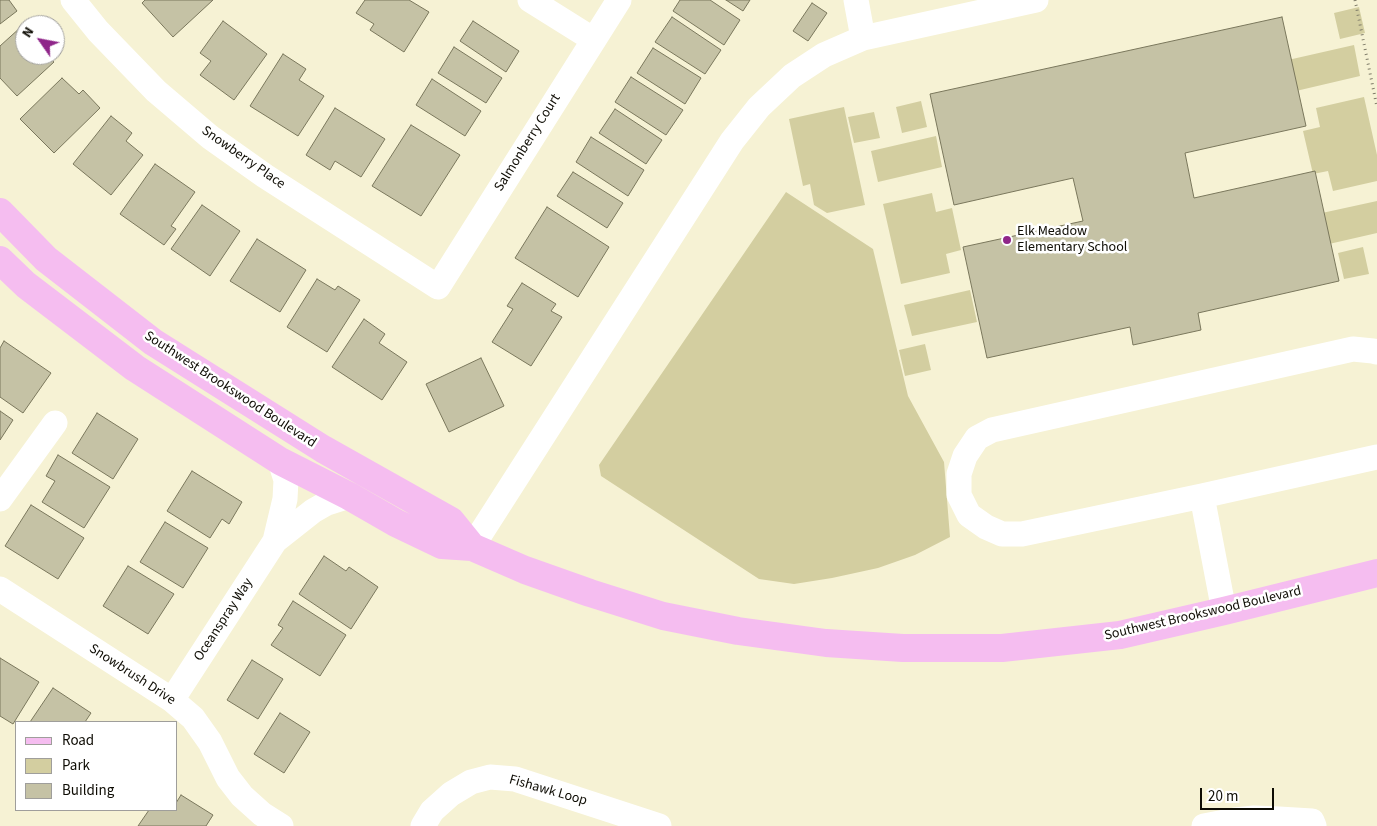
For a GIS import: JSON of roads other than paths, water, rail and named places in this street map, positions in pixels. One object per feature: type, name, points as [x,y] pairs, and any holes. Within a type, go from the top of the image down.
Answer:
[{"type":"main road","name":"Southwest Brookswood Boulevard","points":[[0,212],[46,259],[152,342],[323,449],[451,520],[472,547]]},
{"type":"main road","name":"Southwest Brookswood Boulevard","points":[[0,260],[26,284],[135,368],[280,461],[349,496],[396,524],[442,545],[472,547],[526,570],[663,616],[738,631],[826,643],[903,648],[1002,648],[1120,635],[1377,573]]},
{"type":"street","name":"Snowberry Place","points":[[73,0],[98,31],[156,91],[210,137],[266,176],[438,287]]},
{"type":"street","points":[[530,0],[594,40]]},
{"type":"street","name":"Salmonberry Court","points":[[438,287],[619,0]]},
{"type":"street","points":[[856,0],[862,38]]},
{"type":"street","points":[[472,547],[732,141],[758,106],[792,76],[824,55],[862,38],[1036,0]]},
{"type":"street","points":[[1377,352],[1353,349],[992,430],[977,438],[965,456],[959,474],[959,494],[969,515],[986,528],[1002,534],[1022,534],[1377,457]]},
{"type":"street","points":[[0,499],[55,423]]},
{"type":"street","name":"Oceanspray Way","points":[[275,541],[285,499],[286,480],[280,461]]},
{"type":"street","name":"Oceanspray Way","points":[[172,700],[275,541],[312,511],[327,503],[349,496]]},
{"type":"street","points":[[1202,496],[1224,611]]},
{"type":"street","name":"Snowbrush Drive","points":[[0,589],[172,700],[193,718],[210,742],[228,778],[242,796],[262,814],[281,826]]},
{"type":"street","name":"Fishawk Loop","points":[[423,826],[432,811],[450,794],[471,782],[490,777],[515,779],[659,826]]},
{"type":"street","points":[[1204,826],[1254,818],[1279,818],[1312,822],[1314,826]]},
{"type":"place","name":"Elk Meadow Elementary School","points":[[1007,240]]}]
